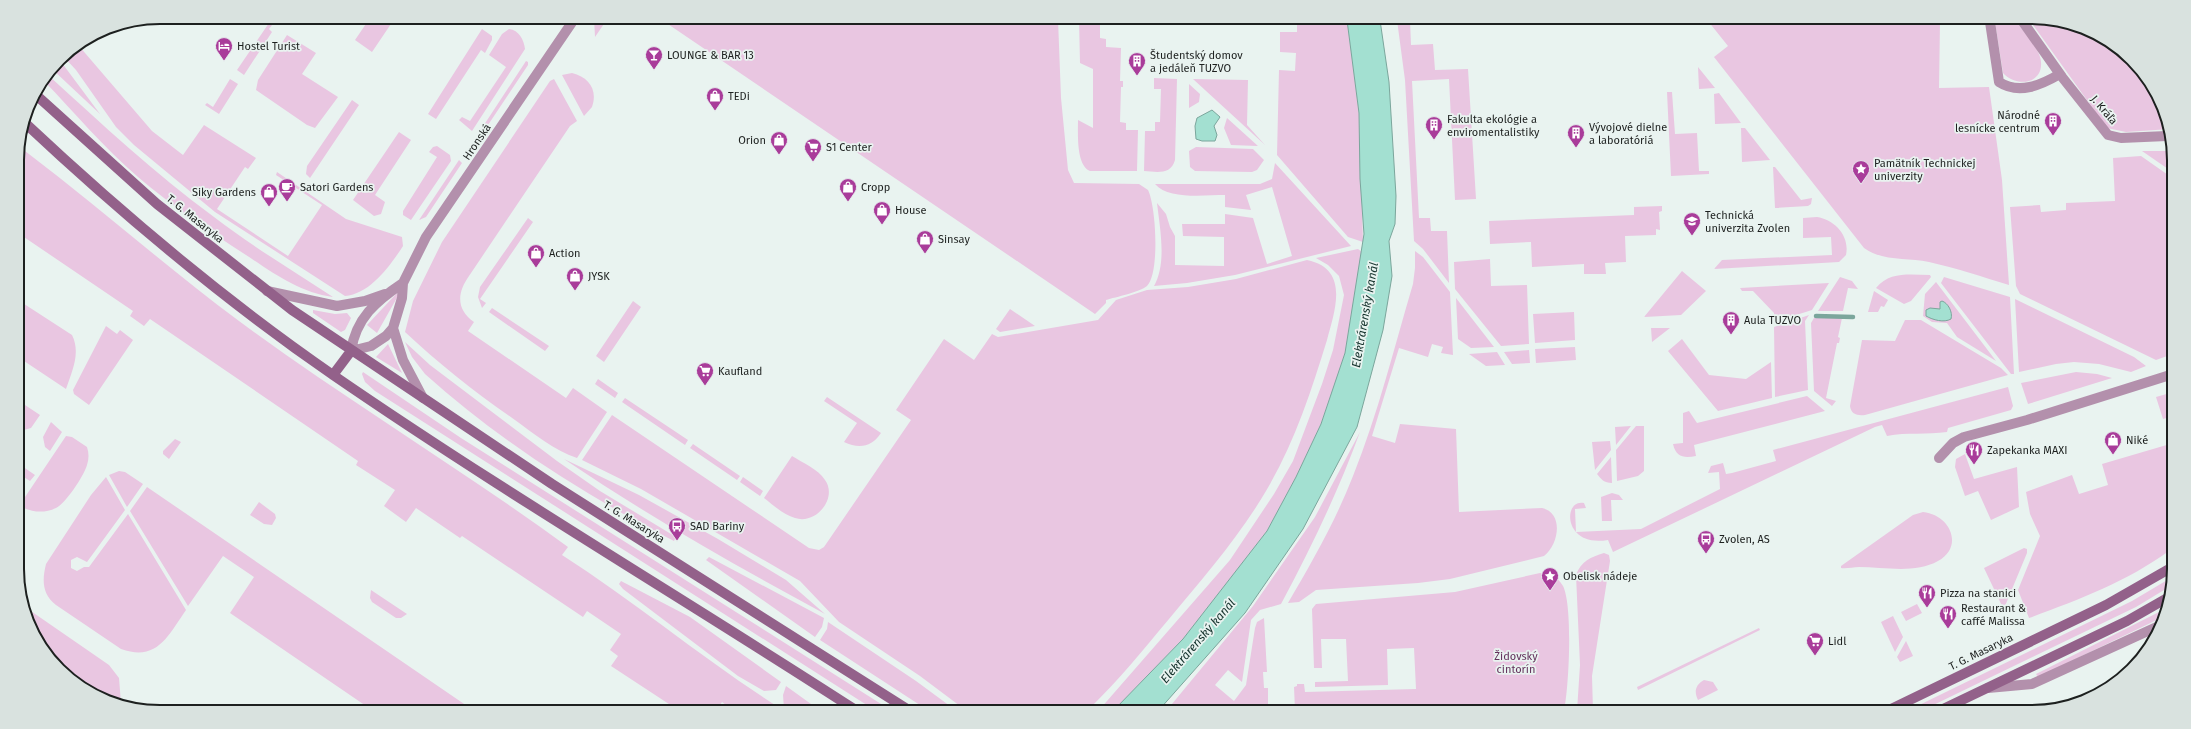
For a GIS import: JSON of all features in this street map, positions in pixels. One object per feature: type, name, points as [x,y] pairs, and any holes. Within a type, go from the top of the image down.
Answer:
[{"type":"street","name":"Hronská","points":[[393,328],[402,298],[403,283],[426,238],[571,24]]},
{"type":"street","points":[[1990,24],[1996,74],[1999,82],[2007,87],[2016,88],[2034,86],[2060,74]]},
{"type":"street","name":"J. Kráľa","points":[[2024,24],[2060,74],[2108,135],[2121,138],[2164,136]]},
{"type":"street","name":"T. G. Masaryka","points":[[39,98],[157,204],[267,291],[351,351],[559,488],[900,705]]},
{"type":"street","points":[[29,126],[170,252],[222,294],[333,375],[462,460],[848,705]]},
{"type":"street","points":[[267,291],[337,306],[365,301],[389,292],[403,283]]},
{"type":"street","points":[[333,375],[351,351],[354,335],[360,322],[389,292]]},
{"type":"street","points":[[351,351],[371,346],[386,336],[393,328]]},
{"type":"street","points":[[393,328],[402,360],[424,399]]},
{"type":"street","points":[[1939,458],[1953,443],[1964,437],[2027,420],[2167,376]]},
{"type":"street","name":"T. G. Masaryka","points":[[1899,705],[2106,605],[2167,570]]},
{"type":"street","points":[[1953,705],[2127,621],[2163,601]]},
{"type":"street","points":[[1988,688],[2032,684],[2154,628]]},
{"type":"green space","points":[[268,24],[272,25],[269,29],[272,32],[244,75],[237,70]]},
{"type":"green space","points":[[366,24],[391,24],[372,52],[355,40]]},
{"type":"green space","points":[[594,24],[604,24],[595,37]]},
{"type":"green space","points":[[668,24],[1058,24],[1061,98],[1068,170],[1074,183],[1139,184],[1148,190],[1151,198],[1155,224],[1154,268],[1147,286],[1134,292],[1106,300],[1106,303],[1095,314]]},
{"type":"green space","points":[[1079,24],[1100,24],[1100,38],[1106,39],[1106,47],[1121,48],[1120,81],[1123,81],[1123,87],[1121,87],[1120,122],[1126,123],[1126,130],[1138,130],[1137,171],[1090,171],[1085,168],[1080,156],[1078,120],[1093,128],[1093,69],[1080,63]]},
{"type":"green space","points":[[1297,24],[1348,24],[1359,113],[1363,242],[1348,237],[1277,155],[1279,70],[1295,71],[1296,53],[1280,52],[1280,32],[1297,32]]},
{"type":"green space","points":[[1398,24],[1410,24],[1411,45],[1433,44],[1435,70],[1468,69],[1476,199],[1455,200],[1449,79],[1412,81],[1419,218],[1430,218],[1431,231],[1447,231],[1449,283],[1423,249],[1414,241],[1405,80]]},
{"type":"green space","points":[[1710,24],[1940,24],[1939,88],[1989,87],[2002,180],[2009,285],[1929,262],[1880,255],[1864,248],[1714,57],[1728,46]]},
{"type":"green space","points":[[1995,24],[2018,24],[2038,51],[2041,62],[2040,70],[2038,75],[2033,79],[2021,82],[2008,77],[2003,73]]},
{"type":"green space","points":[[2032,24],[2049,25],[2083,34],[2106,47],[2121,58],[2133,70],[2153,100],[2160,116],[2163,129],[2126,132],[2107,128]]},
{"type":"green space","points":[[482,29],[492,36],[492,40],[485,53],[481,50],[436,119],[428,114]]},
{"type":"green space","points":[[509,29],[518,33],[525,49],[472,131],[459,120],[462,117],[470,121],[506,67],[489,55],[502,34]]},
{"type":"green space","points":[[287,35],[316,53],[302,74],[338,97],[315,128],[307,125],[256,90],[258,80]]},
{"type":"green space","points":[[82,49],[152,131],[183,155],[204,125],[256,158],[248,169],[245,167],[217,209],[288,256],[322,205],[276,175],[277,172],[346,219],[402,237],[403,246],[386,270],[371,285],[354,294],[345,296],[215,212],[134,145],[116,127],[76,70],[67,61]]},
{"type":"green space","points":[[526,61],[528,62],[528,65],[482,134],[478,134]]},
{"type":"green space","points":[[63,65],[100,114],[56,73]]},
{"type":"green space","points":[[1698,67],[1715,88],[1699,89]]},
{"type":"green space","points":[[572,73],[587,81],[593,90],[594,101],[592,107],[584,116],[562,75]]},
{"type":"green space","points":[[51,78],[129,148],[192,201],[228,228],[333,297],[309,291],[287,281],[177,208],[125,166],[47,85]]},
{"type":"green space","points":[[1154,78],[1177,79],[1175,160],[1170,168],[1163,172],[1144,171],[1145,131],[1155,131],[1155,122],[1160,122],[1161,89],[1154,89]]},
{"type":"green space","points":[[230,79],[238,84],[219,114],[205,105],[207,103],[213,107]]},
{"type":"green space","points":[[554,79],[577,121],[570,126],[465,282],[460,300],[464,312],[474,322],[468,331],[566,398],[573,388],[607,412],[577,458],[560,451],[544,441],[486,399],[444,367],[405,332],[413,301],[442,242],[550,81]]},
{"type":"green space","points":[[1193,79],[1248,80],[1247,125],[1265,145]]},
{"type":"green space","points":[[1189,84],[1200,94],[1199,102],[1189,108]]},
{"type":"green space","points":[[1667,92],[1672,92],[1675,134],[1697,133],[1699,171],[1709,171],[1709,174],[1671,176]]},
{"type":"green space","points":[[1719,93],[1741,123],[1715,124],[1714,94]]},
{"type":"green space","points":[[352,100],[359,105],[310,178],[306,174],[307,166]]},
{"type":"green space","points":[[1227,118],[1258,146],[1231,145],[1224,128]]},
{"type":"green space","points":[[1741,128],[1745,128],[1770,160],[1742,162]]},
{"type":"green space","points":[[399,132],[411,140],[375,195],[385,202],[381,214],[374,216],[353,200]]},
{"type":"green space","points":[[437,146],[450,155],[451,161],[411,220],[403,215],[403,211],[437,157],[429,152],[433,147]]},
{"type":"green space","points":[[1196,147],[1253,149],[1264,160],[1257,170],[1252,172],[1195,171],[1190,167],[1189,151]]},
{"type":"green space","points":[[25,151],[79,193],[239,321],[320,379],[486,489],[568,547],[562,555],[775,705],[726,705],[722,702],[720,705],[670,705],[611,666],[618,656],[610,650],[621,634],[587,611],[583,617],[462,536],[460,538],[416,508],[406,522],[384,506],[395,490],[356,465],[358,461],[150,319],[144,326],[130,316],[133,311],[24,237]]},
{"type":"green space","points":[[2142,151],[2167,151],[2167,168]]},
{"type":"green space","points":[[2141,156],[2167,174],[2167,356],[2156,360],[2020,294],[2016,286],[2010,207],[2040,205],[2041,212],[2066,210],[2066,203],[2115,201],[2113,158]]},
{"type":"green space","points":[[459,160],[462,163],[426,217],[419,220]]},
{"type":"green space","points":[[1275,163],[1351,246],[1235,275],[1187,283],[1154,286],[1160,267],[1162,246],[1157,203],[1166,214],[1170,227],[1175,236],[1175,265],[1224,266],[1224,237],[1183,236],[1182,224],[1225,224],[1225,214],[1253,218],[1267,264],[1292,256],[1272,187],[1246,195],[1251,210],[1225,207],[1225,195],[1178,195],[1161,189],[1155,184],[1260,184],[1272,179]]},
{"type":"green space","points":[[1773,167],[1775,167],[1801,200],[1812,198],[1811,204],[1808,206],[1775,208]]},
{"type":"green space","points":[[1662,206],[1662,211],[1659,212],[1660,230],[1656,229],[1656,235],[1625,236],[1626,262],[1605,263],[1606,274],[1584,274],[1584,264],[1532,267],[1531,242],[1490,244],[1489,221],[1634,215],[1634,207]]},
{"type":"green space","points":[[1817,217],[1835,225],[1840,230],[1846,241],[1846,255],[1839,262],[1714,269],[1722,260],[1832,255],[1831,237],[1803,238],[1803,218]]},
{"type":"green space","points":[[528,218],[533,222],[480,299],[486,303],[482,308],[478,297],[480,287]]},
{"type":"green space","points":[[1358,249],[1362,252],[1345,354],[1321,424],[1296,477],[1267,531],[1183,639],[1119,705],[1103,705],[1230,560],[1274,494],[1293,461],[1333,350],[1344,295],[1339,276],[1328,265],[1316,258]]},
{"type":"green space","points":[[1415,251],[1423,257],[1450,292],[1453,355],[1441,353],[1443,347],[1432,344],[1428,357],[1399,348],[1372,436],[1395,443],[1400,424],[1456,429],[1459,512],[1542,508],[1549,511],[1554,516],[1557,529],[1556,537],[1549,551],[1544,556],[1450,579],[1418,583],[1316,590],[1299,602],[1288,603],[1331,525],[1362,453],[1378,405],[1413,284]]},
{"type":"green space","points":[[1490,259],[1491,286],[1527,285],[1529,344],[1501,346],[1455,289],[1454,262]]},
{"type":"green space","points":[[1307,260],[1321,265],[1329,272],[1334,281],[1336,304],[1315,379],[1285,455],[1266,491],[1244,525],[1195,588],[1130,665],[1093,705],[959,705],[920,676],[839,622],[800,581],[641,489],[582,460],[612,415],[809,548],[819,550],[824,547],[911,420],[896,410],[944,339],[974,360],[992,334],[998,337],[1098,320],[1116,300],[1147,290],[1188,287],[1236,279]]},
{"type":"green space","points":[[1682,271],[1706,291],[1681,315],[1644,317]]},
{"type":"green space","points":[[1930,275],[1931,277],[1911,301],[1904,304],[1876,288],[1894,276]]},
{"type":"green space","points":[[1840,277],[1852,281],[1858,289],[1848,288],[1843,311],[1818,311]]},
{"type":"green space","points":[[1944,277],[2010,297],[2014,374],[2011,374],[1941,283]]},
{"type":"green space","points":[[1936,282],[1996,361],[1957,337],[1947,323],[1932,322],[1923,316],[1925,294]]},
{"type":"green space","points":[[1829,283],[1812,310],[1774,322],[1774,313],[1753,291],[1742,291],[1740,288]]},
{"type":"green space","points":[[1874,291],[1888,300],[1884,307],[1881,306],[1878,312],[1868,312]]},
{"type":"green space","points":[[397,293],[398,296],[377,333],[367,325]]},
{"type":"green space","points":[[1456,298],[1494,347],[1471,348],[1458,339]]},
{"type":"green space","points":[[2015,299],[2134,357],[2146,366],[2131,372],[2099,364],[2074,362],[2056,364],[2019,372]]},
{"type":"green space","points":[[633,301],[641,307],[604,362],[596,356]]},
{"type":"green space","points":[[24,304],[72,335],[75,342],[76,355],[66,389],[24,361]]},
{"type":"green space","points":[[492,308],[549,346],[545,351],[489,312]]},
{"type":"green space","points":[[1010,309],[1035,326],[1000,332],[996,329]]},
{"type":"green space","points":[[313,310],[335,314],[347,313],[351,318],[345,330],[341,332],[313,313]]},
{"type":"green space","points":[[1574,312],[1575,340],[1535,343],[1533,314]]},
{"type":"green space","points":[[1809,315],[1805,321],[1808,390],[1775,397],[1774,327]]},
{"type":"green space","points":[[1814,318],[1842,318],[1838,337],[1840,338],[1839,343],[1837,343],[1826,398],[1836,401],[1832,406],[1814,391],[1811,323]]},
{"type":"green space","points":[[1905,320],[1921,320],[2001,368],[2008,375],[1865,415],[1855,414],[1850,406],[1862,340],[1895,341]]},
{"type":"green space","points":[[106,326],[117,334],[120,330],[133,340],[89,405],[74,394],[73,390]]},
{"type":"green space","points":[[1651,328],[1670,328],[1652,342]]},
{"type":"green space","points":[[1682,339],[1709,375],[1746,379],[1771,362],[1772,398],[1718,411],[1668,351]]},
{"type":"green space","points":[[405,342],[430,365],[557,461],[600,491],[676,537],[674,541],[575,486],[483,422],[425,374],[412,357]]},
{"type":"green space","points":[[388,344],[402,373],[376,357]]},
{"type":"green space","points":[[1575,347],[1576,360],[1536,363],[1535,349]]},
{"type":"green space","points":[[1529,350],[1530,363],[1512,364],[1504,352]]},
{"type":"green space","points":[[1497,352],[1505,365],[1486,366],[1469,354]]},
{"type":"green space","points":[[363,372],[461,438],[883,705],[867,705],[375,391],[365,382],[362,374]]},
{"type":"green space","points":[[2076,372],[2097,374],[2112,378],[2028,404],[2021,383]]},
{"type":"green space","points":[[598,379],[618,393],[615,398],[595,384]]},
{"type":"green space","points":[[2008,387],[2013,406],[2011,410],[1948,428],[1947,432],[1887,436],[1882,425],[1875,427],[1613,552],[1608,540],[1593,541],[1582,537],[1576,532],[1641,529],[1720,489],[1719,472],[1708,473],[1711,466],[1723,463],[1726,474],[1732,473],[1776,461],[1773,450]]},
{"type":"green space","points":[[2167,394],[2167,418],[2163,419],[2156,397]]},
{"type":"green space","points":[[1807,396],[1825,411],[1694,445],[1696,456],[1685,457],[1676,452],[1674,449],[1673,444],[1683,443],[1683,413],[1689,411],[1697,423]]},
{"type":"green space","points":[[827,397],[881,433],[874,441],[865,445],[855,446],[844,442],[857,423],[824,401]]},
{"type":"green space","points":[[625,398],[688,440],[685,445],[622,402]]},
{"type":"green space","points":[[24,405],[40,415],[31,428],[24,430]]},
{"type":"green space","points":[[51,422],[62,432],[50,451],[45,447],[43,437]]},
{"type":"green space","points":[[1631,426],[1616,445],[1615,427]]},
{"type":"green space","points":[[1636,426],[1644,426],[1644,471],[1638,476],[1617,481],[1616,450]]},
{"type":"green space","points":[[1360,432],[1324,520],[1281,604],[1260,610],[1251,620],[1242,682],[1228,670],[1215,685],[1234,701],[1246,685],[1255,628],[1257,622],[1264,618],[1267,672],[1263,672],[1264,688],[1268,688],[1268,705],[1171,705],[1253,606],[1315,517]]},
{"type":"green space","points":[[66,436],[72,437],[87,447],[88,460],[85,470],[74,489],[60,505],[51,510],[38,512],[24,508],[24,499]]},
{"type":"green space","points":[[175,439],[181,442],[169,459],[163,454],[163,451]]},
{"type":"green space","points":[[1610,441],[1611,450],[1595,470],[1592,442]]},
{"type":"green space","points":[[693,444],[740,476],[737,480],[690,448]]},
{"type":"green space","points":[[2167,445],[2167,552],[2119,581],[2029,618],[2018,590],[2040,536],[2030,514],[2026,492],[2072,475],[2079,494],[2108,485],[2102,464]]},
{"type":"green space","points":[[1965,454],[1974,479],[2017,467],[2019,507],[1991,520],[1978,491],[1965,496],[1955,467],[1956,459]]},
{"type":"green space","points":[[792,456],[810,466],[822,476],[828,487],[829,495],[827,502],[817,514],[810,518],[803,519],[791,517],[764,498]]},
{"type":"green space","points":[[1611,457],[1612,483],[1609,483],[1601,479],[1597,474]]},
{"type":"green space","points":[[564,459],[639,495],[718,539],[786,580],[825,614],[758,578],[693,540],[628,501]]},
{"type":"green space","points":[[24,467],[35,475],[30,481],[24,477]]},
{"type":"green space","points":[[119,471],[125,472],[143,484],[127,507],[109,475]]},
{"type":"green space","points":[[106,477],[125,510],[87,562],[77,557],[71,560],[71,568],[77,571],[84,567],[89,567],[128,514],[186,610],[167,637],[160,644],[153,649],[144,652],[133,652],[121,649],[51,601],[44,586],[46,564],[91,495]]},
{"type":"green space","points":[[743,477],[763,491],[760,496],[740,482]]},
{"type":"green space","points":[[147,487],[466,705],[365,705],[230,613],[254,577],[223,556],[188,606],[130,511]]},
{"type":"green space","points":[[1612,493],[1619,495],[1623,500],[1611,500],[1612,521],[1602,521],[1601,497]]},
{"type":"green space","points":[[259,502],[275,514],[276,518],[272,525],[264,524],[250,515]]},
{"type":"green space","points":[[1577,503],[1584,503],[1586,508],[1575,509],[1576,532],[1571,523],[1570,515],[1572,508]]},
{"type":"green space","points":[[1923,512],[1933,514],[1941,519],[1951,532],[1951,548],[1946,555],[1938,561],[1929,565],[1909,569],[1859,567],[1841,568],[1841,566],[1913,515]]},
{"type":"green space","points":[[2024,548],[2027,549],[2027,553],[2005,606],[2002,606],[1984,568]]},
{"type":"green space","points":[[1604,553],[1609,555],[1610,561],[1592,676],[1593,705],[1577,705],[1580,665],[1576,575],[1578,570],[1587,560]]},
{"type":"green space","points":[[709,557],[824,618],[822,627],[815,637],[706,560]]},
{"type":"green space","name":"Židovský cintorín","points":[[1540,573],[1550,575],[1559,580],[1563,586],[1566,596],[1569,628],[1569,666],[1565,705],[1295,705],[1294,687],[1297,686],[1297,684],[1304,684],[1305,692],[1416,689],[1414,648],[1387,649],[1388,685],[1315,687],[1315,682],[1348,681],[1346,639],[1321,639],[1322,668],[1314,668],[1312,609],[1316,604],[1455,592]]},
{"type":"green space","points":[[621,581],[690,617],[781,682],[776,690],[764,691],[738,676],[623,589],[619,584]]},
{"type":"green space","points":[[2166,581],[2166,589],[2136,607],[1933,705],[1919,705],[2132,601]]},
{"type":"green space","points":[[371,590],[407,614],[401,618],[396,618],[372,602],[370,598]]},
{"type":"green space","points":[[1917,604],[1922,613],[1906,621],[1901,612]]},
{"type":"green space","points":[[31,611],[109,665],[119,678],[121,699],[108,695],[77,677],[52,652],[42,637]]},
{"type":"green space","points":[[2160,612],[2157,620],[2038,677],[2036,674]]},
{"type":"green space","points":[[1893,616],[1903,637],[1895,652],[1881,622]]},
{"type":"green space","points":[[828,622],[916,681],[949,705],[920,705],[820,640],[827,629]]},
{"type":"green space","points":[[1759,628],[1760,630],[1638,690],[1637,687]]},
{"type":"green space","points":[[1906,641],[1913,656],[1900,662],[1897,657]]},
{"type":"green space","points":[[1704,680],[1713,682],[1718,690],[1698,700],[1696,689],[1697,686]]},
{"type":"green space","points":[[786,686],[812,705],[784,705],[783,695]]},
{"type":"water","name":"Elektrárenský kanál","points":[[1348,24],[1381,24],[1389,82],[1396,196],[1395,224],[1389,241],[1392,276],[1383,330],[1357,427],[1303,529],[1245,613],[1163,705],[1119,705],[1183,639],[1267,531],[1296,477],[1321,424],[1345,353],[1364,234],[1360,179],[1359,113]]},
{"type":"water","points":[[1212,110],[1220,117],[1214,126],[1217,135],[1215,141],[1202,141],[1196,139],[1195,126],[1197,118]]},
{"type":"water","points":[[1942,301],[1950,308],[1951,319],[1945,321],[1932,319],[1926,316],[1926,310],[1930,308],[1940,309],[1940,302]]},
{"type":"waterway","points":[[1816,316],[1853,317]]},
{"type":"place","name":"Hostel Turist","points":[[224,61]]},
{"type":"place","name":"LOUNGE & BAR 13","points":[[654,70]]},
{"type":"place","name":"Študentský domov a jedáleň TUZVO","points":[[1137,76]]},
{"type":"place","name":"TEDi","points":[[715,111]]},
{"type":"place","name":"Národné lesnícke centrum","points":[[2053,136]]},
{"type":"place","name":"Fakulta ekológie a enviromentalistiky","points":[[1434,140]]},
{"type":"place","name":"Vývojové dielne a laboratóriá","points":[[1576,148]]},
{"type":"place","name":"Orion","points":[[779,155]]},
{"type":"place","name":"S1 Center","points":[[813,162]]},
{"type":"place","name":"Pamätník Technickej univerzity","points":[[1861,184]]},
{"type":"place","name":"Satori Gardens","points":[[287,202]]},
{"type":"place","name":"Cropp","points":[[848,202]]},
{"type":"place","name":"Siky Gardens","points":[[269,207]]},
{"type":"place","name":"House","points":[[882,225]]},
{"type":"place","name":"Technická univerzita Zvolen","points":[[1692,236]]},
{"type":"place","name":"Sinsay","points":[[925,254]]},
{"type":"place","name":"Action","points":[[536,268]]},
{"type":"place","name":"JYSK","points":[[575,291]]},
{"type":"place","name":"Aula TUZVO","points":[[1731,335]]},
{"type":"place","name":"Kaufland","points":[[705,386]]},
{"type":"place","name":"Niké","points":[[2113,455]]},
{"type":"place","name":"Zapekanka MAXI","points":[[1974,465]]},
{"type":"place","name":"SAD Bariny","points":[[677,541]]},
{"type":"place","name":"Zvolen, AS","points":[[1706,554]]},
{"type":"place","name":"Obelisk nádeje","points":[[1550,591]]},
{"type":"place","name":"Pizza na stanici","points":[[1927,608]]},
{"type":"place","name":"Restaurant & caffé Malissa","points":[[1948,629]]},
{"type":"place","name":"Lidl","points":[[1815,656]]}]
